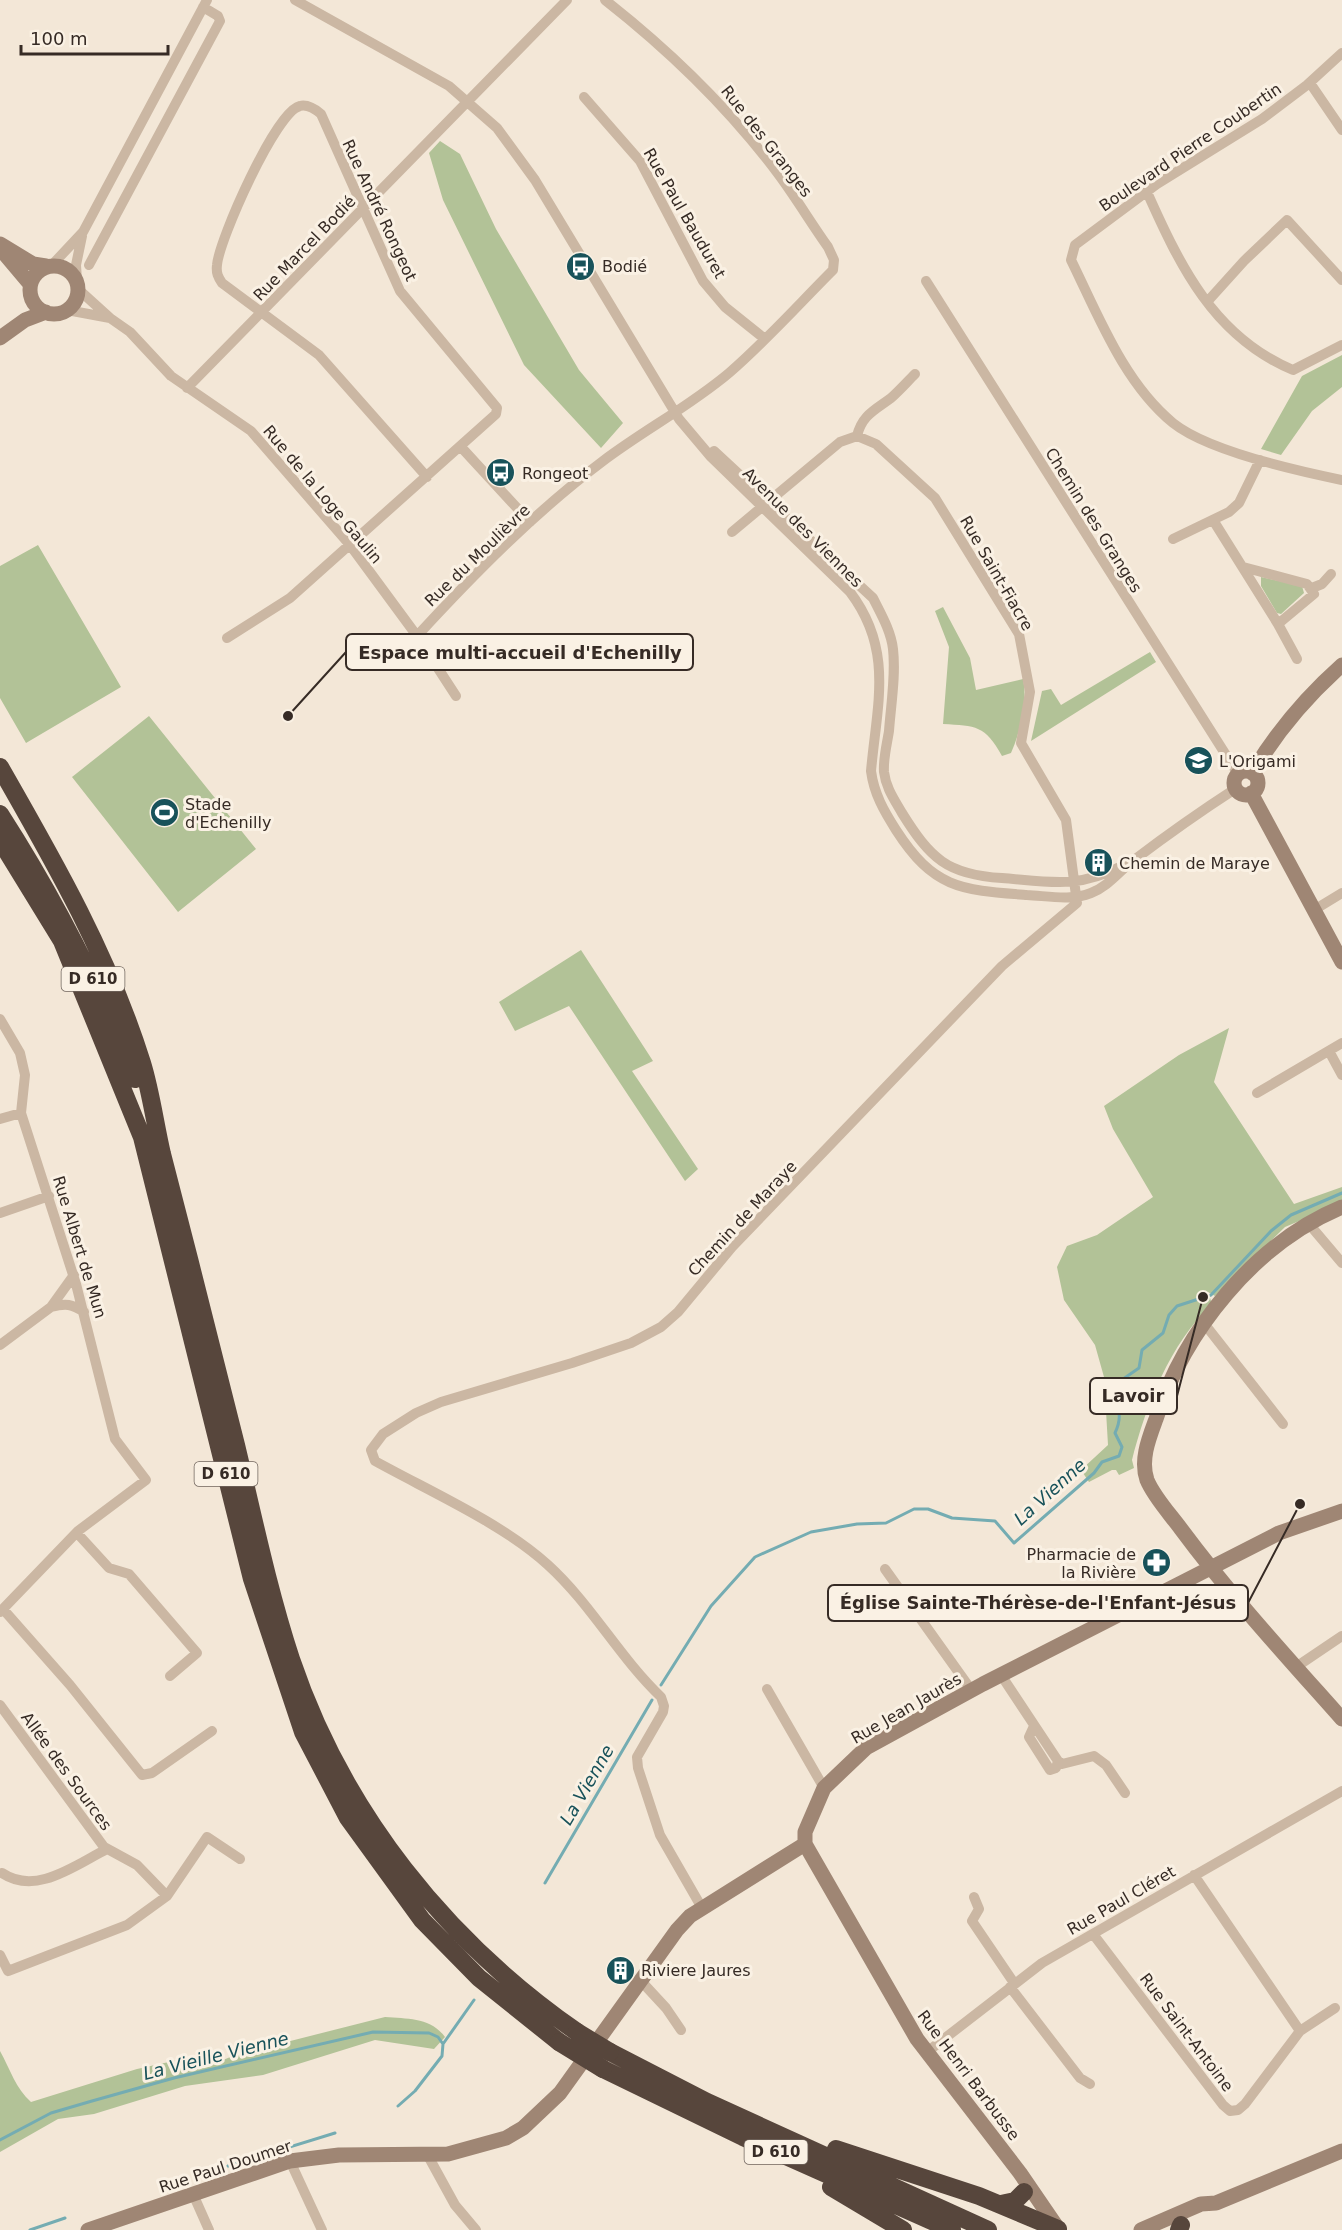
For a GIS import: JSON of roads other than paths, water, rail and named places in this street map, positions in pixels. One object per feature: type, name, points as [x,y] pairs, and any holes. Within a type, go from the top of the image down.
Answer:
[{"type":"highway","points":[[0,767],[75,899],[115,986],[143,1067],[162,1154]]},
{"type":"highway","name":"D 610","points":[[0,814],[43,884],[89,971],[120,1039],[162,1154],[190,1255],[281,1626],[308,1704],[323,1738],[363,1812],[394,1857],[439,1912],[517,1988],[577,2032],[642,2071],[988,2230]]},
{"type":"highway","name":"D 610","points":[[0,840],[62,940],[142,1137],[252,1579],[303,1732],[348,1818],[422,1920],[478,1977],[560,2042],[603,2070],[743,2138],[952,2230]]},
{"type":"highway","points":[[0,852],[31,890]]},
{"type":"highway","points":[[765,2128],[1001,2205],[1059,2230]]},
{"type":"highway","points":[[743,2138],[903,2230]]},
{"type":"highway","points":[[1001,2205],[1012,2202],[1024,2187]]},
{"type":"street","name":"Avenue des Viennes","points":[[295,0],[420,68],[468,100],[497,128],[523,161],[676,414],[699,442],[714,451],[850,592],[869,620],[879,654],[880,672],[871,771],[873,786],[885,813],[915,858],[932,873],[963,888],[1028,895],[1077,896],[1107,885],[1130,862],[1242,779]]},
{"type":"street","name":"Rue Marcel Bodié","points":[[187,388],[567,0]]},
{"type":"street","name":"Rue des Granges","points":[[604,0],[652,37],[705,87],[779,175],[834,260],[833,270],[765,339],[730,372],[676,414]]},
{"type":"street","points":[[0,249],[30,289],[35,306],[46,312],[58,314],[67,310],[77,299],[76,265],[83,232],[205,3],[220,21],[89,265]]},
{"type":"street","name":"Boulevard Pierre Coubertin","points":[[1342,53],[1310,82],[1262,119],[1147,192],[1075,245],[1071,261],[1111,340],[1138,385],[1174,423],[1214,444],[1260,460],[1342,480]]},
{"type":"street","points":[[1310,82],[1342,130]]},
{"type":"street","name":"Rue Paul Bauduret","points":[[584,97],[640,161],[703,281],[725,307],[765,339]]},
{"type":"street","name":"Rue André Rongeot","points":[[308,106],[321,114],[362,209],[400,291],[497,408],[496,414],[427,477],[319,355],[222,283],[216,266],[245,189],[266,148],[293,109],[308,106]]},
{"type":"street","points":[[1147,192],[1168,240],[1207,302],[1246,345],[1293,370],[1342,345]]},
{"type":"street","points":[[103,195],[121,204]]},
{"type":"street","points":[[1207,302],[1244,261],[1287,220],[1342,280]]},
{"type":"street","points":[[0,330],[26,305],[36,273],[49,266],[83,232]]},
{"type":"street","points":[[0,244],[33,264],[64,267],[77,285]]},
{"type":"street","name":"Chemin des Granges","points":[[926,281],[1242,779]]},
{"type":"street","name":"Rue de la Loge Gaulin","points":[[77,285],[110,318],[130,332],[171,376],[251,431],[350,545],[417,636],[456,696]]},
{"type":"street","name":"Rue de la Loge Gaulin","points":[[67,310],[110,318]]},
{"type":"street","points":[[0,338],[25,320],[46,312]]},
{"type":"street","points":[[732,532],[840,442],[857,436],[862,421],[869,413],[892,397],[915,374]]},
{"type":"street","name":"Rue du Moulièvre","points":[[417,636],[456,593],[530,522],[602,462],[676,414]]},
{"type":"street","name":"Rue Saint-Fiacre","points":[[857,436],[876,444],[935,498],[1019,634],[1030,692],[1021,743],[1066,820],[1077,896]]},
{"type":"street","points":[[461,447],[530,522]]},
{"type":"street","points":[[1173,539],[1229,512],[1239,503],[1260,460]]},
{"type":"street","points":[[228,638],[290,598],[427,477]]},
{"type":"street","name":"Avenue des Viennes","points":[[766,505],[858,581],[873,598],[888,628],[893,648],[894,670],[884,770],[888,789],[920,843],[941,864],[967,875],[1075,883],[1099,878],[1130,862]]},
{"type":"street","points":[[1213,520],[1278,624],[1297,659]]},
{"type":"street","points":[[1243,567],[1276,574],[1312,588],[1322,584],[1331,574]]},
{"type":"street","points":[[1278,624],[1314,594],[1312,588]]},
{"type":"street","points":[[1342,665],[1311,693],[1242,779],[1242,794],[1251,793],[1342,962]]},
{"type":"street","points":[[1314,910],[1342,893]]},
{"type":"street","name":"Chemin de Maraye","points":[[702,1908],[660,1835],[638,1768],[637,1756],[663,1712],[661,1697],[580,1599],[547,1564],[476,1517],[375,1461],[371,1450],[383,1434],[416,1413],[448,1400],[631,1343],[661,1327],[678,1312],[732,1247],[1002,966],[1072,909],[1077,903],[1077,896]]},
{"type":"street","name":"Rue Albert de Mun","points":[[0,1021],[20,1053],[25,1075],[21,1113],[74,1275],[115,1440],[146,1480],[77,1533]]},
{"type":"street","points":[[1257,1093],[1342,1043]]},
{"type":"street","points":[[1329,1051],[1342,1076]]},
{"type":"street","points":[[0,1119],[21,1113]]},
{"type":"street","points":[[0,1213],[49,1196]]},
{"type":"street","points":[[1342,1207],[1309,1224],[1263,1258],[1203,1322],[1175,1369],[1162,1399],[1144,1462],[1148,1484],[1210,1569],[1342,1719]]},
{"type":"street","points":[[1309,1224],[1342,1263]]},
{"type":"street","points":[[0,1345],[51,1307],[74,1275]]},
{"type":"street","points":[[51,1307],[74,1305],[84,1312]]},
{"type":"street","points":[[1203,1322],[1282,1424]]},
{"type":"street","name":"Rue Jean Jaurès","points":[[805,1844],[805,1832],[824,1788],[866,1748],[1000,1675],[1280,1533],[1342,1510]]},
{"type":"street","points":[[170,1676],[197,1653],[129,1574],[109,1568],[77,1533],[1,1610],[70,1684],[142,1775],[152,1773],[213,1731]]},
{"type":"street","points":[[885,1569],[972,1691]]},
{"type":"street","points":[[1296,1666],[1342,1636]]},
{"type":"street","points":[[1000,1675],[1058,1761],[1062,1764],[1094,1756],[1106,1765],[1125,1793]]},
{"type":"street","points":[[767,1689],[824,1788]]},
{"type":"street","name":"Allée des Sources","points":[[0,1705],[107,1849],[137,1865],[167,1896]]},
{"type":"street","name":"Rue Paul Cléret","points":[[927,2052],[1042,1963],[1342,1791]]},
{"type":"street","points":[[0,1955],[8,1971],[127,1925],[167,1896],[207,1837],[240,1859]]},
{"type":"street","points":[[681,2030],[666,2008],[641,1981],[677,1930],[702,1908],[805,1844]]},
{"type":"street","name":"Rue Henri Barbusse","points":[[805,1844],[888,1991],[927,2052],[1024,2187],[1059,2230]]},
{"type":"street","points":[[2,1873],[20,1882],[43,1880],[107,1849]]},
{"type":"street","points":[[1194,1875],[1300,2031],[1335,2008]]},
{"type":"street","points":[[974,1897],[979,1909],[972,1921],[1012,1985],[1080,2078],[1090,2084]]},
{"type":"street","name":"Rue Saint-Antoine","points":[[1094,1934],[1230,2111],[1238,2110],[1245,2104],[1300,2031]]},
{"type":"street","name":"Rue Paul Doumer","points":[[88,2230],[290,2161],[339,2155],[448,2154],[506,2138],[543,2112],[560,2094],[641,1981]]},
{"type":"street","points":[[1141,2230],[1201,2204],[1216,2203],[1342,2151]]},
{"type":"street","points":[[428,2154],[456,2205],[476,2230]]},
{"type":"street","points":[[290,2161],[322,2230]]},
{"type":"street","points":[[1024,2187],[1022,2202],[1024,2214],[1038,2230]]},
{"type":"street","points":[[193,2194],[209,2230]]},
{"type":"street","points":[[1177,2228],[1206,2213],[1216,2203]]},
{"type":"waterway","name":"La Vienne","points":[[661,1685],[711,1606],[755,1557],[811,1532],[857,1524],[886,1523],[914,1509],[928,1509],[952,1518],[995,1521],[1014,1543],[1094,1473],[1102,1462],[1119,1456],[1122,1447],[1115,1433],[1119,1422],[1119,1412],[1110,1393],[1113,1386],[1139,1368],[1142,1350],[1163,1333],[1169,1315],[1177,1306],[1211,1295],[1271,1231],[1291,1215],[1342,1193]]},
{"type":"waterway","name":"La Vienne","points":[[545,1883],[652,1700]]},
{"type":"waterway","name":"La Vienne","points":[[398,2106],[415,2091],[442,2056],[443,2044],[474,2000]]},
{"type":"waterway","name":"La Vieille Vienne","points":[[0,2140],[51,2113],[92,2101],[174,2078],[373,2032],[429,2033],[438,2037],[443,2044]]},
{"type":"waterway","name":"La Vienne","points":[[228,2166],[335,2133]]},
{"type":"waterway","name":"La Vienne","points":[[30,2230],[65,2218]]},
{"type":"place","name":"Bodié","points":[[581,266]]},
{"type":"place","name":"Rongeot","points":[[501,473]]},
{"type":"place","name":"Espace multi-accueil d'Echenilly","points":[[288,716]]},
{"type":"place","name":"L'Origami","points":[[1198,761]]},
{"type":"place","name":"Stade d'Echenilly","points":[[164,813]]},
{"type":"place","name":"Chemin de Maraye","points":[[1098,863]]},
{"type":"place","name":"Lavoir","points":[[1203,1297]]},
{"type":"place","name":"Église Sainte-Thérèse-de-l'Enfant-Jésus","points":[[1300,1504]]},
{"type":"place","name":"Pharmacie de la Rivière","points":[[1157,1563]]},
{"type":"place","name":"Riviere Jaures","points":[[620,1970]]}]
